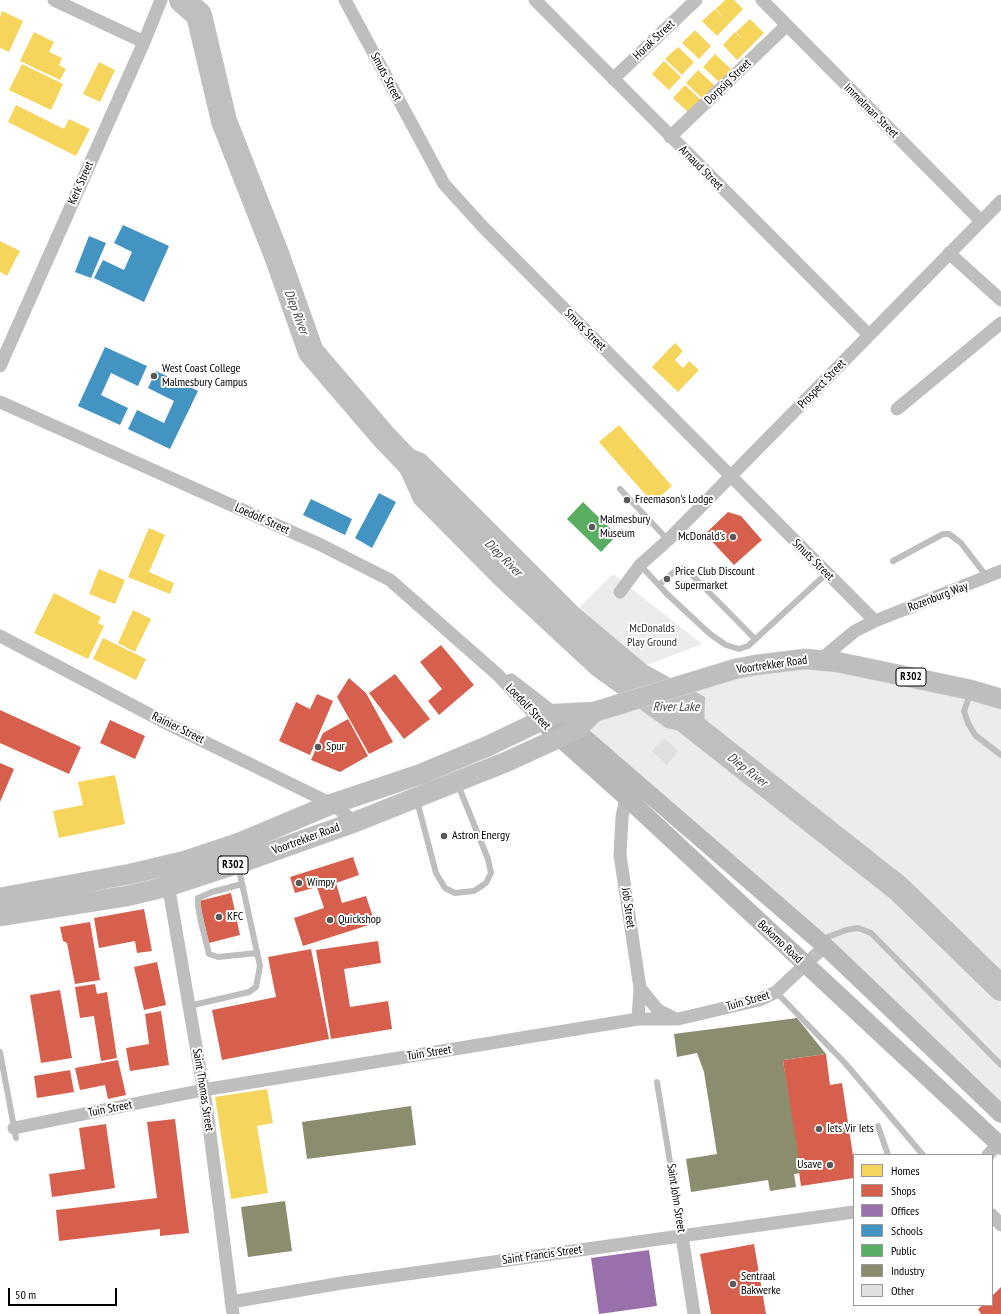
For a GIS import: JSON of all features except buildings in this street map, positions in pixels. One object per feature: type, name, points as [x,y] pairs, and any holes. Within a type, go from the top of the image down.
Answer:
[{"type":"main road","name":"Voortrekker Road","points":[[0,916],[127,896],[239,843],[332,804],[421,774],[488,746],[548,717],[594,712],[735,669],[805,659],[820,660],[852,664],[971,690],[1001,699]]},
{"type":"main road","name":"Voortrekker Road","points":[[0,898],[167,876],[238,863],[355,822],[568,734],[594,712]]},
{"type":"main road","points":[[548,717],[822,943],[1001,1114]]},
{"type":"main road","name":"Bokomo Road","points":[[568,734],[626,797],[997,1146]]},
{"type":"street","points":[[54,0],[145,37]]},
{"type":"street","name":"Kerk Street","points":[[0,366],[161,0]]},
{"type":"street","name":"Smuts Street","points":[[345,0],[444,184],[483,227],[826,574],[875,621]]},
{"type":"street","name":"Arnaud Street","points":[[535,0],[869,335]]},
{"type":"street","name":"Horak Street","points":[[613,79],[696,0]]},
{"type":"street","name":"Immelman Street","points":[[762,0],[786,26],[981,221]]},
{"type":"street","name":"Dorpsig Street","points":[[670,137],[786,26]]},
{"type":"street","name":"Prospect Street","points":[[620,592],[640,565],[668,540],[1001,200]]},
{"type":"street","points":[[950,253],[1001,300]]},
{"type":"street","points":[[897,409],[1001,323]]},
{"type":"street","name":"Loedolf Street","points":[[0,402],[321,545],[390,580],[548,717]]},
{"type":"street","name":"Rozenburg Way","points":[[820,660],[855,631],[875,621],[1001,571]]},
{"type":"street","name":"Rainier Street","points":[[0,636],[168,724],[332,804],[355,822]]},
{"type":"street","name":"Job Street","points":[[626,797],[622,817],[620,854],[640,988],[638,1019]]},
{"type":"street","name":"Saint Thomas Street","points":[[167,876],[203,1090],[225,1243],[232,1308]]},
{"type":"street","name":"Tuin Street","points":[[15,1133],[203,1090],[638,1019],[678,1019],[759,1000],[776,992],[806,965],[822,943]]},
{"type":"street","points":[[640,988],[658,1010],[667,1016],[678,1019]]},
{"type":"street","name":"Saint Francis Street","points":[[232,1308],[342,1282],[853,1212]]},
{"type":"street","points":[[993,1216],[1001,1225]]},
{"type":"street","name":"Saint John Street","points":[[682,1236],[694,1314]]},
{"type":"lane","points":[[620,489],[668,540]]},
{"type":"lane","points":[[893,561],[943,534],[949,534],[961,543],[987,577]]},
{"type":"lane","points":[[640,565],[659,586],[710,634],[726,645],[739,649],[748,646],[826,574]]},
{"type":"lane","points":[[659,586],[676,570],[685,568],[755,638]]},
{"type":"lane","points":[[971,690],[964,711],[968,723],[976,734],[1001,755]]},
{"type":"lane","points":[[416,798],[436,873],[445,888],[455,894],[474,891],[486,883],[491,873],[488,860],[457,781]]},
{"type":"lane","points":[[190,1006],[243,993],[256,988],[260,966],[238,863]]},
{"type":"lane","points":[[242,884],[212,892],[198,898],[201,922],[208,954],[218,957],[257,953]]},
{"type":"lane","points":[[822,943],[846,930],[858,928],[870,933],[1001,1065]]},
{"type":"lane","points":[[776,992],[845,1063],[922,1154]]},
{"type":"lane","points":[[0,1052],[15,1133]]},
{"type":"lane","name":"Saint John Street","points":[[657,1082],[682,1236]]},
{"type":"lane","points":[[878,1126],[888,1154]]},
{"type":"green space","name":"McDonalds Play Ground","points":[[613,574],[702,644],[647,665],[579,608]]},
{"type":"green space","points":[[775,662],[1001,699],[1001,1114],[576,730],[594,712]]},
{"type":"water","name":"River Lake","points":[[384,437],[425,454],[579,608],[647,665],[705,697],[704,736],[666,728],[592,675],[495,585],[414,503]]},
{"type":"waterway","name":"Diep River","points":[[182,0],[199,15],[224,121],[277,256],[311,352],[384,437],[408,462]]},
{"type":"waterway","name":"Diep River","points":[[676,713],[899,889],[1001,988]]},
{"type":"place","name":"West Coast College Malmesbury Campus","points":[[154,376]]},
{"type":"place","name":"Freemason's Lodge","points":[[627,500]]},
{"type":"place","name":"Malmesbury Museum","points":[[592,527]]},
{"type":"place","name":"McDonald's","points":[[733,537]]},
{"type":"place","name":"Price Club Discount Supermarket","points":[[667,579]]},
{"type":"place","name":"Spur","points":[[318,747]]},
{"type":"place","name":"Astron Energy","points":[[444,836]]},
{"type":"place","name":"Wimpy","points":[[299,883]]},
{"type":"place","name":"KFC","points":[[219,917]]},
{"type":"place","name":"Quickshop","points":[[330,920]]},
{"type":"place","name":"Iets Vir Iets","points":[[819,1129]]},
{"type":"place","name":"Usave","points":[[830,1165]]},
{"type":"place","name":"Sentraal Bakwerke","points":[[733,1284]]}]
